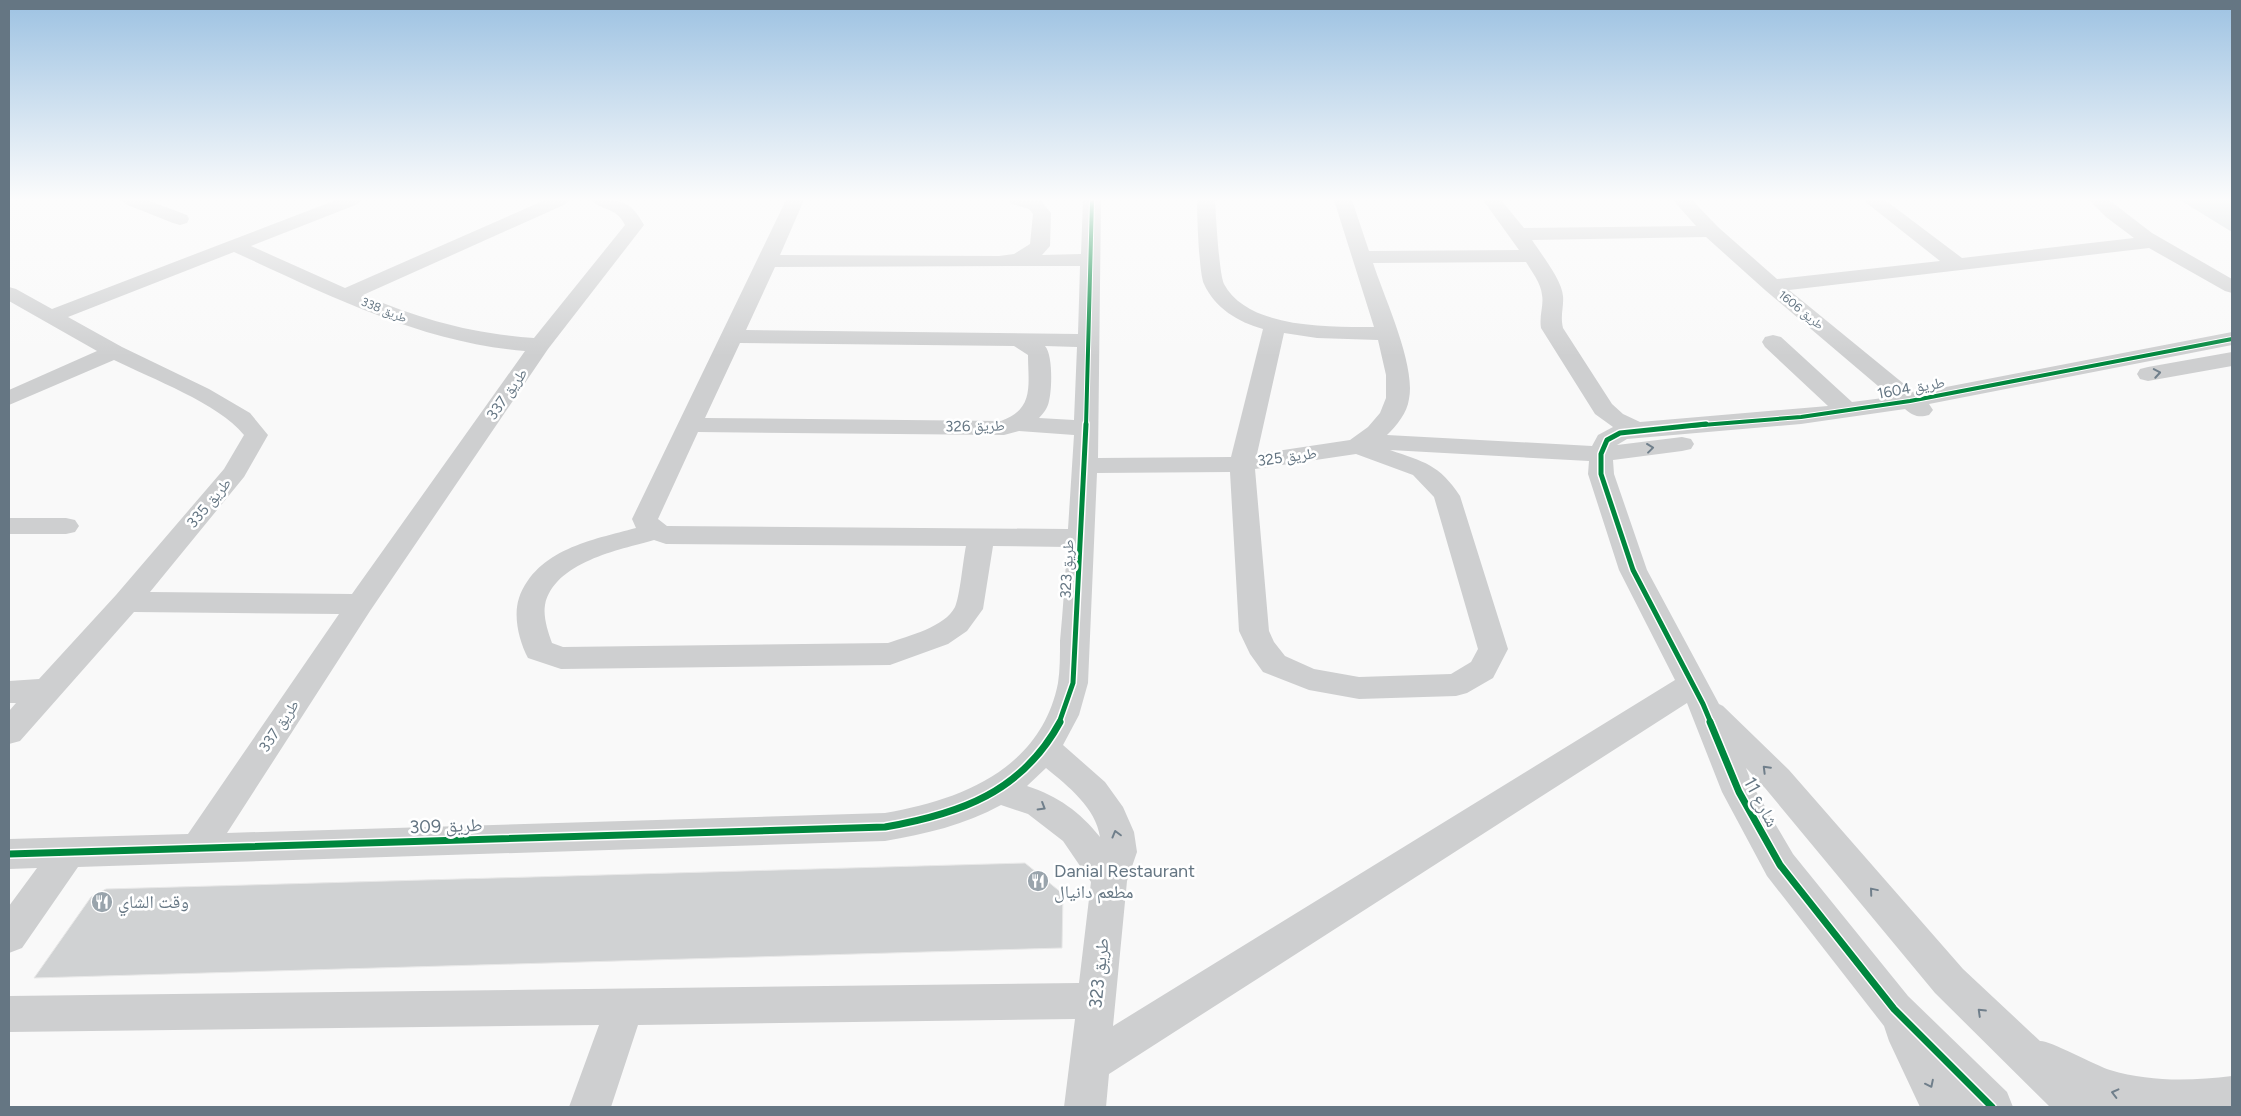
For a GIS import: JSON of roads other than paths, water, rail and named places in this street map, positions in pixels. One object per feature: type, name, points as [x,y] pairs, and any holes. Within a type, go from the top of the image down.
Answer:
[{"type":"street","points":[[52,316],[220,252]]},
{"type":"street","name":"طريق 338","points":[[250,252],[346,295],[410,320],[454,334],[494,342],[540,346]]},
{"type":"street","points":[[346,295],[443,252]]},
{"type":"street","name":"طريق 337","points":[[198,848],[360,604],[540,346],[614,252]]},
{"type":"street","points":[[653,532],[647,526],[645,519],[772,252]]},
{"type":"street","points":[[1010,261],[1029,256],[1033,252]]},
{"type":"street","name":"طريق 323","points":[[885,827],[932,819],[969,805],[997,790],[1031,764],[1044,749],[1060,727],[1069,705],[1074,683],[1085,466],[1090,252]]},
{"type":"street","points":[[1210,252],[1213,282],[1221,297],[1238,311],[1263,322],[1293,330],[1326,333],[1386,334]]},
{"type":"street","points":[[1276,325],[1242,464],[1254,630],[1261,647],[1274,664],[1309,679],[1359,688],[1456,685],[1482,670],[1493,649],[1447,496],[1436,482],[1422,470],[1362,443],[1391,416],[1398,399],[1400,382],[1359,252]]},
{"type":"street","points":[[1530,252],[1552,290],[1550,316],[1552,328],[1603,409],[1615,419],[1636,430]]},
{"type":"street","name":"طريق 1606","points":[[1734,252],[1772,286],[1874,369],[1918,408]]},
{"type":"street","points":[[1942,252],[1957,264]]},
{"type":"street","points":[[1772,286],[2063,252]]},
{"type":"street","points":[[2170,252],[2232,287]]},
{"type":"street","points":[[1361,257],[1532,256]]},
{"type":"street","points":[[768,261],[1090,260]]},
{"type":"street","name":"طريق 335","points":[[9,293],[114,352],[218,403],[242,418],[256,436],[235,472],[126,602],[9,732]]},
{"type":"street","name":"طريق 326","points":[[690,425],[1004,428],[1020,424],[1029,417],[1037,403],[1039,354],[1026,342],[1015,339],[732,336]]},
{"type":"street","points":[[1015,339],[1088,341]]},
{"type":"street","name":"طريق 1604","points":[[2232,339],[1918,408],[1847,411],[1802,417],[1636,430],[1620,433],[1607,440],[1602,454],[1918,408],[2232,359]]},
{"type":"street","points":[[1773,342],[1847,411]]},
{"type":"street","points":[[9,398],[114,352]]},
{"type":"street","points":[[1020,424],[1085,428]]},
{"type":"street","name":"طريق 325","points":[[1085,466],[1242,464],[1362,443],[1602,454]]},
{"type":"street","name":"شارع 11","points":[[1602,454],[1601,474],[1633,570],[1698,694],[1739,792],[1780,865],[1894,1009],[1992,1107]]},
{"type":"street","points":[[9,526],[66,526]]},
{"type":"street","points":[[981,537],[969,609],[963,617],[957,624],[938,637],[890,654],[561,658],[539,650],[531,624],[531,604],[538,584],[555,568],[576,555],[653,532],[666,535],[981,537],[1081,538]]},
{"type":"street","points":[[126,602],[360,604]]},
{"type":"street","points":[[9,692],[45,690]]},
{"type":"street","points":[[1090,1063],[1698,694]]},
{"type":"street","name":"شارع 11","points":[[1698,694],[1777,779],[1949,981],[2079,1107]]},
{"type":"street","name":"طريق 323","points":[[1044,749],[1074,771],[1103,802],[1115,828],[1120,848],[1117,862],[1109,880],[1086,1107]]},
{"type":"street","points":[[997,790],[1040,804],[1076,831],[1096,858],[1109,880]]},
{"type":"street","name":"طريق 309","points":[[9,854],[885,827]]},
{"type":"street","points":[[9,936],[68,852]]},
{"type":"street","points":[[9,1014],[1096,1001]]},
{"type":"street","points":[[590,1107],[624,1006]]},
{"type":"street","points":[[1894,1009],[1942,1107]]},
{"type":"street","points":[[2011,1042],[2062,1071],[2107,1091],[2141,1099],[2168,1102],[2232,1097]]},
{"type":"place","name":"Danial Restaurant مطعم دانيال","points":[[1038,881]]},
{"type":"place","name":"وقت الشاي","points":[[102,902]]}]
